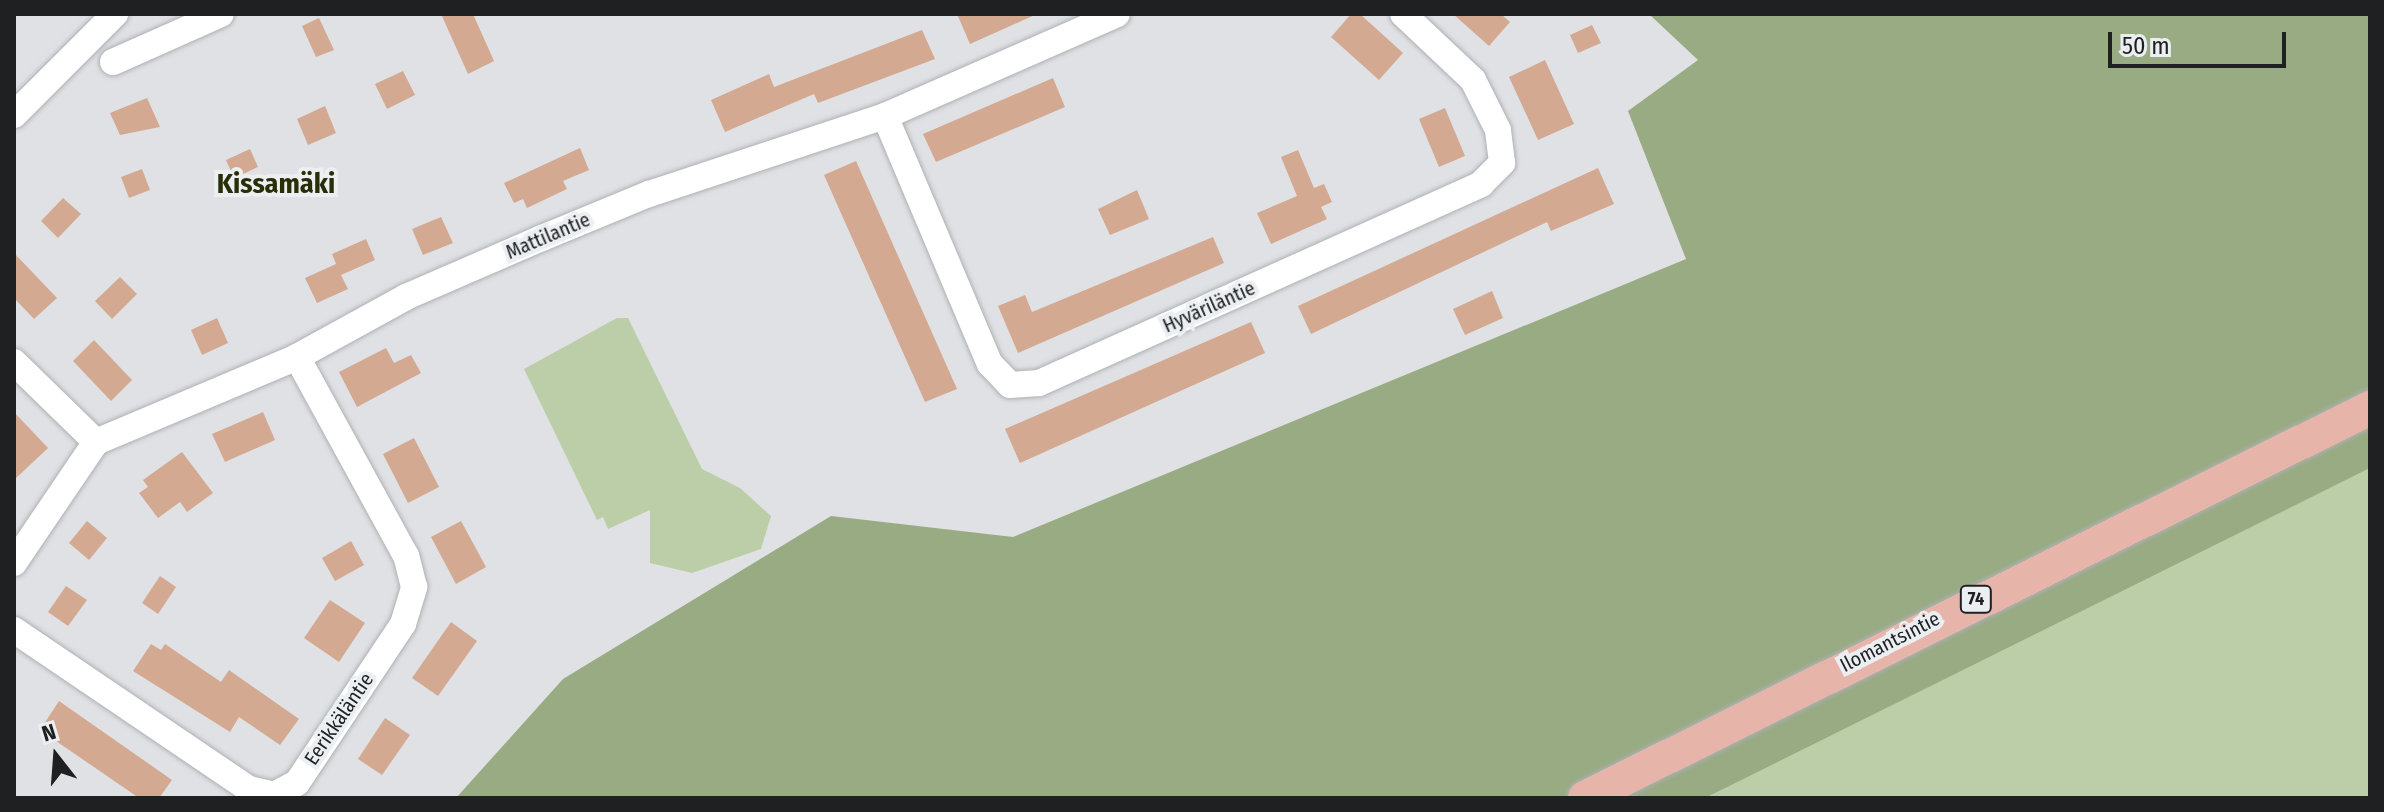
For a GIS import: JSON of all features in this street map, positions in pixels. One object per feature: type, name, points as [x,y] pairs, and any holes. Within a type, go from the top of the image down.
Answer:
[{"type":"main road","name":"Ilomantsintie","points":[[1585,798],[2370,408]]},
{"type":"street","points":[[14,115],[115,14]]},
{"type":"street","points":[[113,62],[221,14]]},
{"type":"street","name":"Mattilantie","points":[[96,442],[297,357],[406,297],[542,238],[649,194],[885,116],[1117,14]]},
{"type":"street","name":"Hyväriläntie","points":[[885,116],[990,364],[1010,385],[1039,383],[1481,184],[1502,163],[1498,130],[1473,80],[1403,14]]},
{"type":"street","name":"Eerikkäläntie","points":[[14,630],[249,789],[274,795],[297,783],[403,624],[414,587],[406,556],[297,357]]},
{"type":"street","points":[[14,362],[96,442],[14,563]]},
{"type":"green space","points":[[1649,14],[2370,14],[2370,468],[1705,798],[456,798],[563,679],[831,516],[1013,537],[1686,259],[1628,111],[1698,60]]},
{"type":"green space","points":[[617,318],[628,318],[702,469],[740,488],[771,516],[761,549],[692,573],[650,563],[650,510],[608,529],[603,517],[597,520],[524,369]]},
{"type":"green space","points":[[2370,468],[2370,798],[1705,798],[1867,714]]},
{"type":"building","points":[[441,14],[473,14],[494,61],[468,74]]},
{"type":"building","points":[[957,14],[1037,14],[970,44]]},
{"type":"building","points":[[1351,14],[1360,14],[1403,53],[1379,80],[1331,37]]},
{"type":"building","points":[[1453,14],[1501,14],[1510,22],[1489,46]]},
{"type":"building","points":[[319,18],[334,50],[316,57],[302,26]]},
{"type":"building","points":[[1592,25],[1601,43],[1578,53],[1570,35]]},
{"type":"building","points":[[922,30],[935,59],[818,103],[814,94],[725,132],[711,100],[769,74],[774,87]]},
{"type":"building","points":[[1545,60],[1574,124],[1538,140],[1509,77]]},
{"type":"building","points":[[403,71],[415,95],[387,109],[375,84]]},
{"type":"building","points":[[1053,78],[1065,107],[936,162],[923,134]]},
{"type":"building","points":[[147,98],[160,127],[120,135],[110,113]]},
{"type":"building","points":[[325,106],[336,133],[308,145],[297,119]]},
{"type":"building","points":[[1445,108],[1465,156],[1439,167],[1419,119]]},
{"type":"building","points":[[580,148],[589,170],[563,181],[567,189],[527,208],[523,199],[514,203],[504,183]]},
{"type":"building","points":[[250,149],[258,167],[234,178],[226,160]]},
{"type":"building","points":[[1298,150],[1314,188],[1324,184],[1332,202],[1321,207],[1327,219],[1271,244],[1257,213],[1297,196],[1281,157]]},
{"type":"building","points":[[856,161],[957,389],[925,402],[824,175]]},
{"type":"building","points":[[1598,168],[1614,204],[1551,231],[1547,222],[1311,334],[1298,306]]},
{"type":"building","points":[[142,169],[150,190],[129,198],[121,177]]},
{"type":"building","points":[[1137,190],[1149,219],[1110,235],[1098,209]]},
{"type":"building","points":[[63,198],[81,214],[58,238],[41,221]]},
{"type":"building","points":[[441,217],[453,243],[423,255],[412,229]]},
{"type":"building","points":[[1213,237],[1224,263],[1018,353],[998,306],[1025,295],[1032,312]]},
{"type":"building","points":[[366,239],[375,260],[341,275],[348,289],[317,303],[305,278],[336,264],[332,254]]},
{"type":"building","points":[[14,253],[57,298],[34,319],[14,298]]},
{"type":"building","points":[[120,277],[137,294],[112,319],[95,301]]},
{"type":"building","points":[[1492,291],[1503,318],[1465,335],[1453,309]]},
{"type":"building","points":[[217,318],[228,343],[202,355],[191,330]]},
{"type":"building","points":[[1251,322],[1265,353],[1020,463],[1005,429]]},
{"type":"building","points":[[94,340],[132,380],[111,401],[73,361]]},
{"type":"building","points":[[386,348],[394,363],[411,355],[421,373],[357,407],[339,372]]},
{"type":"building","points":[[14,412],[48,448],[14,480]]},
{"type":"building","points":[[263,412],[275,440],[225,462],[212,434]]},
{"type":"building","points":[[414,438],[439,487],[408,503],[383,454]]},
{"type":"building","points":[[182,452],[213,493],[187,512],[180,502],[158,518],[139,493],[148,487],[143,480]]},
{"type":"building","points":[[87,521],[107,538],[89,560],[69,543]]},
{"type":"building","points":[[461,521],[486,567],[456,584],[431,537]]},
{"type":"building","points":[[351,541],[364,565],[335,581],[322,558]]},
{"type":"building","points":[[160,576],[176,587],[158,614],[142,603]]},
{"type":"building","points":[[66,586],[87,600],[68,626],[48,612]]},
{"type":"building","points":[[330,600],[365,623],[339,662],[304,638]]},
{"type":"building","points":[[451,622],[477,641],[438,696],[412,678]]},
{"type":"building","points":[[151,644],[161,650],[165,644],[221,682],[229,670],[299,719],[280,745],[239,717],[230,732],[133,671]]},
{"type":"building","points":[[59,701],[172,780],[159,798],[139,798],[40,730]]},
{"type":"building","points":[[385,718],[410,735],[382,775],[358,759]]},
{"type":"district","name":"Kissamäki","points":[[276,184]]}]
